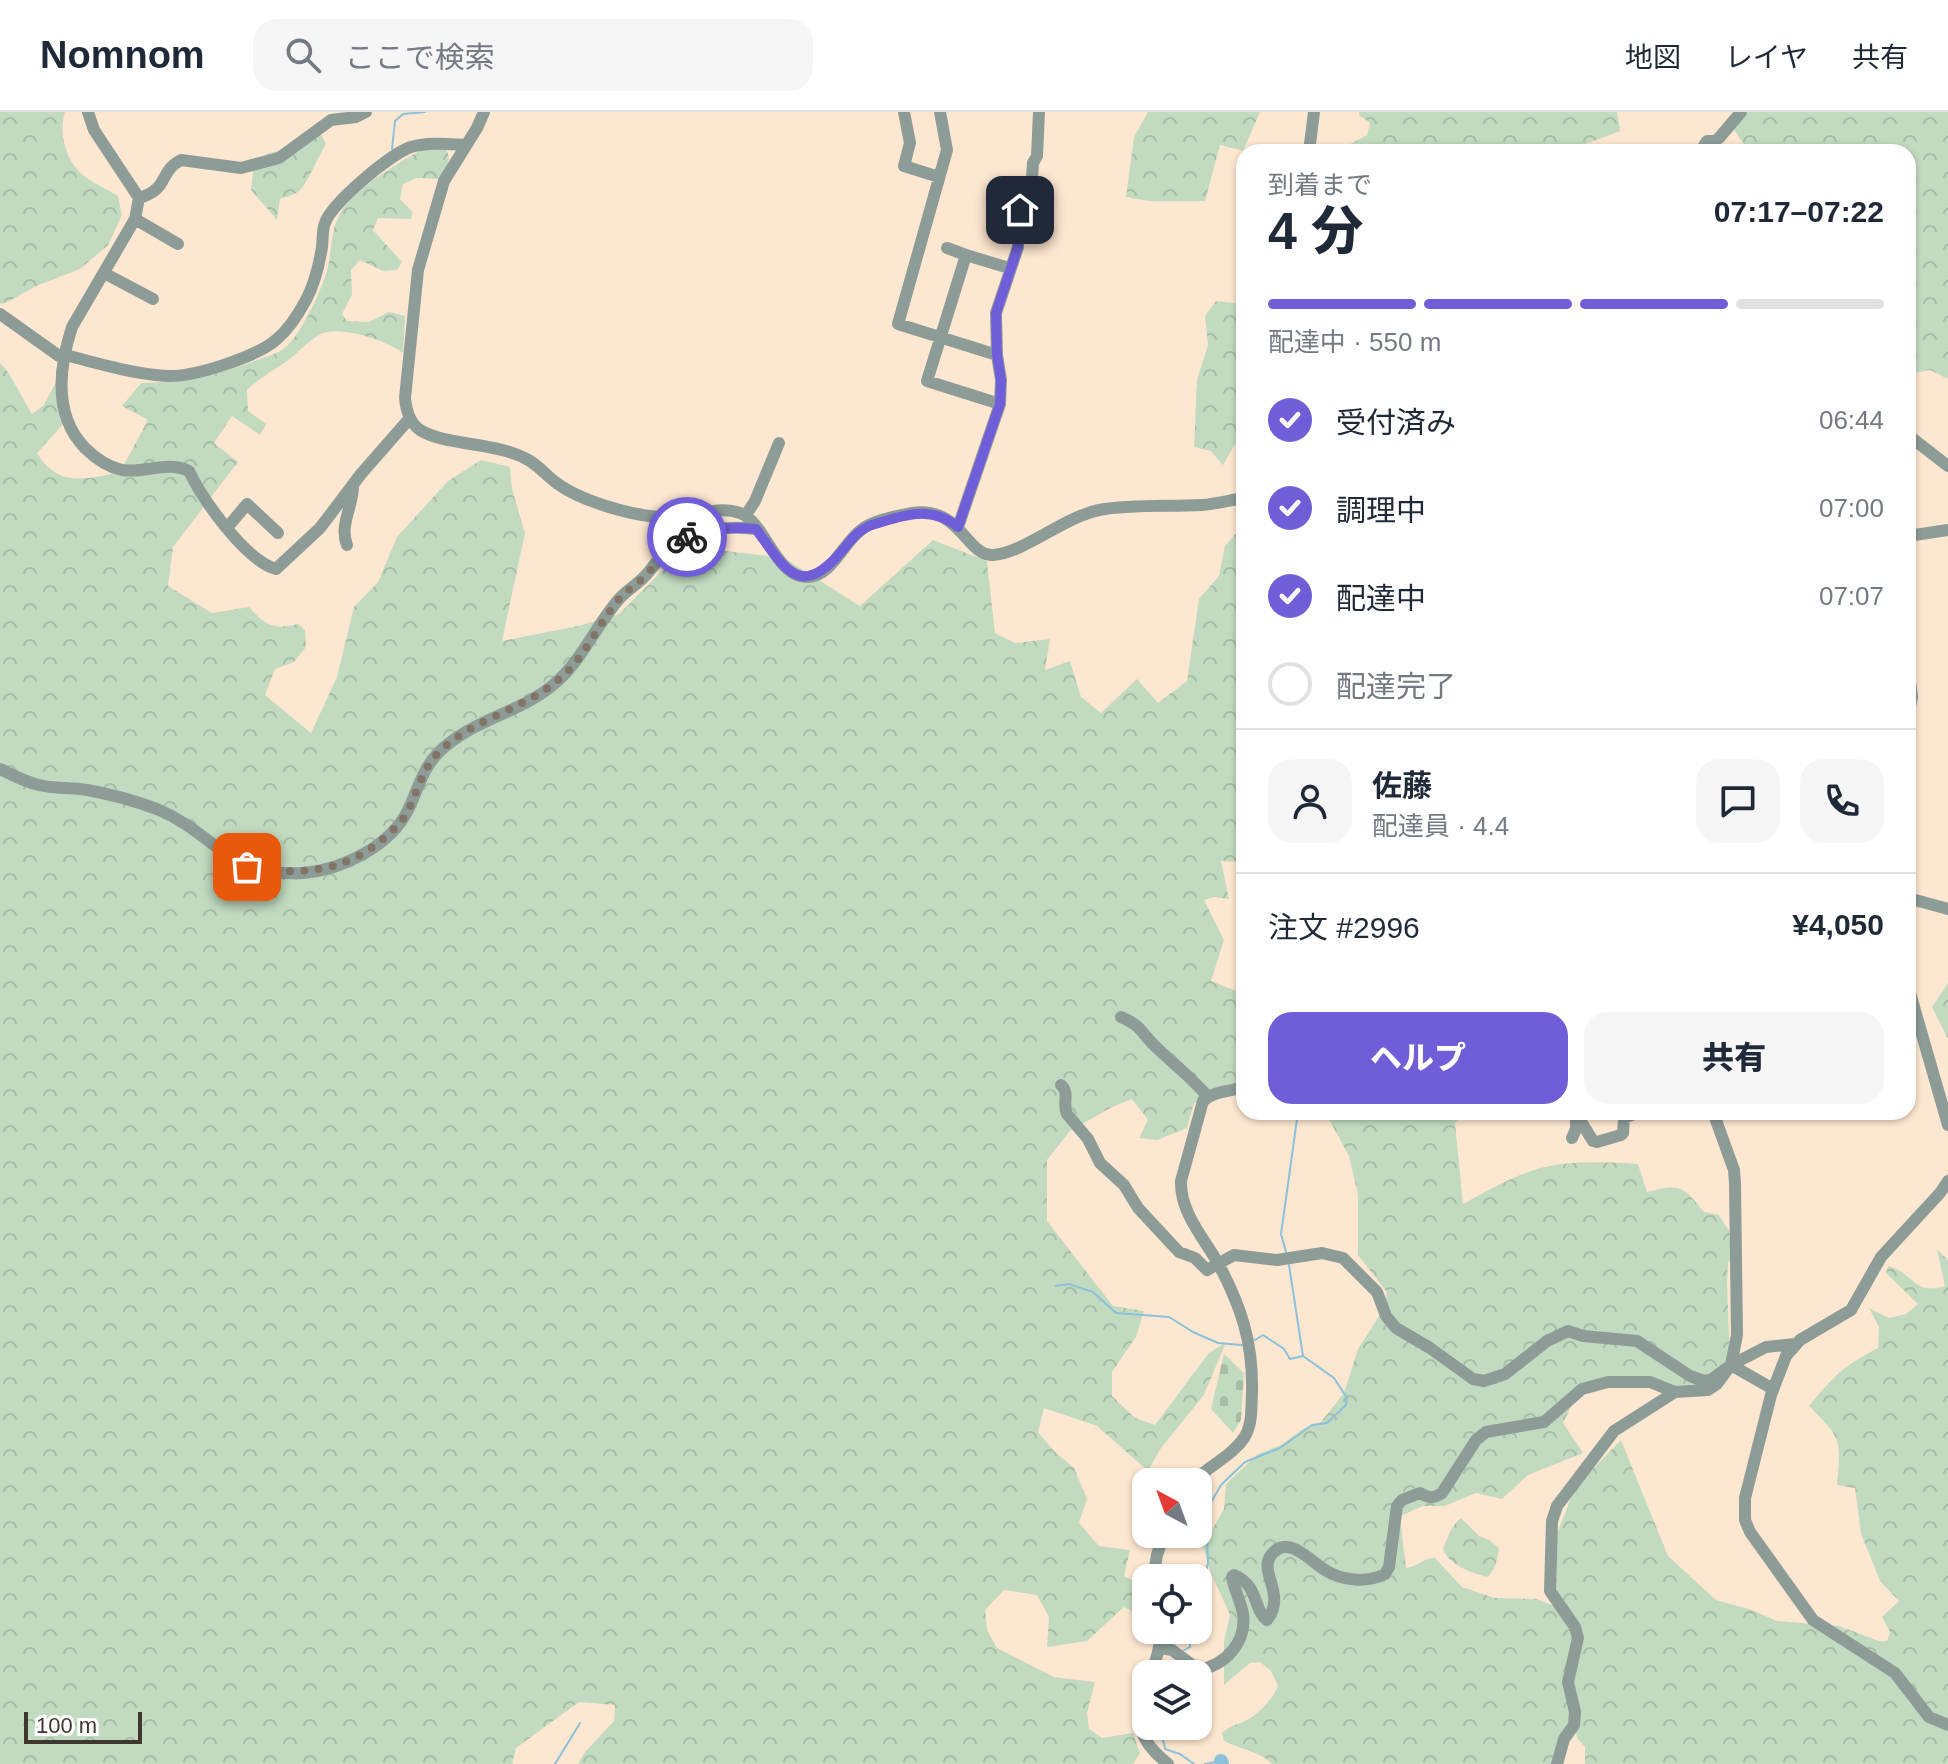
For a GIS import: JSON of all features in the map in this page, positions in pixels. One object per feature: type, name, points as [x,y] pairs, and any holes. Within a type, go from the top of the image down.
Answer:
[{"type":"street","points":[[88,112],[94,130],[139,198],[135,219],[72,327],[66,344],[62,407],[71,432],[96,458],[124,470],[171,466],[189,471],[202,498],[227,528],[260,561],[276,569],[320,528],[410,418]]},
{"type":"street","points":[[139,198],[160,188],[169,169],[181,160],[241,168],[270,161],[279,158],[331,120],[356,117],[366,112]]},
{"type":"street","points":[[484,112],[444,181],[418,270],[405,386],[406,407],[410,418],[421,430],[517,455],[539,467],[557,484],[587,499],[632,512],[667,518],[713,511],[738,511],[746,515],[790,570],[800,577],[810,578],[827,568],[861,530],[925,512],[948,519],[979,551],[992,555],[1006,553],[1072,519],[1098,510],[1205,505],[1236,499]]},
{"type":"street","points":[[904,112],[910,143],[904,166],[939,177]]},
{"type":"street","points":[[940,112],[947,150],[898,324],[997,355]]},
{"type":"street","points":[[958,527],[1000,404],[996,313],[1018,247],[1020,210],[1037,156],[1039,112]]},
{"type":"street","points":[[1310,144],[1314,112]]},
{"type":"street","points":[[1705,144],[1715,141],[1741,112]]},
{"type":"street","points":[[0,314],[59,356],[66,355],[133,372],[172,376],[193,374],[261,350],[286,330],[306,301],[319,267],[324,225],[339,201],[398,153],[410,147],[429,143],[466,145]]},
{"type":"street","points":[[135,219],[178,244]]},
{"type":"street","points":[[947,248],[1009,268]]},
{"type":"street","points":[[966,255],[927,381],[1000,404]]},
{"type":"street","points":[[104,273],[153,299]]},
{"type":"street","points":[[1916,441],[1948,466]]},
{"type":"street","points":[[746,515],[779,443]]},
{"type":"street","points":[[347,545],[342,528],[353,501],[353,486]]},
{"type":"street","points":[[227,528],[247,504],[278,533]]},
{"type":"street","points":[[0,769],[40,786],[88,790],[161,811],[190,827],[224,854],[247,867],[286,873],[330,868],[371,849],[398,825],[427,766],[454,739],[480,722],[540,694],[568,672],[619,599],[644,577],[674,543],[694,534],[741,527],[756,529]]},
{"type":"street","points":[[1916,535],[1948,530]]},
{"type":"street","points":[[1916,900],[1948,909]]},
{"type":"street","points":[[1916,1014],[1948,1125]]},
{"type":"street","points":[[1121,1017],[1138,1024],[1154,1046],[1193,1079],[1208,1097]]},
{"type":"street","points":[[1061,1085],[1066,1094],[1064,1109],[1088,1139],[1100,1163],[1124,1185],[1138,1208],[1179,1252],[1195,1258],[1207,1270],[1234,1255],[1277,1260],[1322,1253],[1343,1258],[1377,1292],[1386,1316],[1396,1328],[1473,1379],[1484,1381],[1505,1374],[1547,1341],[1568,1331],[1583,1336],[1637,1341],[1690,1376],[1704,1381],[1766,1347],[1795,1344]]},
{"type":"street","points":[[1207,1468],[1235,1449],[1248,1431],[1251,1422],[1250,1345],[1244,1321],[1218,1264],[1184,1207],[1181,1181],[1203,1101],[1236,1088]]},
{"type":"street","points":[[1572,1138],[1576,1120]]},
{"type":"street","points":[[1580,1120],[1593,1141],[1597,1142],[1621,1135],[1624,1120]]},
{"type":"street","points":[[1159,1648],[1172,1650],[1199,1670],[1221,1662],[1233,1650],[1242,1631],[1243,1615],[1232,1577],[1240,1577],[1256,1596],[1261,1616],[1267,1620],[1276,1596],[1267,1563],[1271,1555],[1284,1548],[1305,1553],[1325,1570],[1351,1580],[1385,1574],[1389,1567],[1397,1506],[1402,1500],[1420,1493],[1435,1498],[1442,1493],[1476,1440],[1486,1432],[1544,1422],[1582,1389],[1608,1382],[1650,1382],[1675,1392],[1708,1390],[1717,1384],[1731,1365],[1737,1335],[1734,1170],[1716,1120]]},
{"type":"street","points":[[1948,1181],[1881,1257],[1851,1310],[1795,1344],[1786,1356],[1773,1389],[1745,1498],[1745,1520],[1750,1532],[1813,1620],[1895,1673],[1929,1717],[1948,1725]]},
{"type":"street","points":[[1731,1365],[1773,1389]]},
{"type":"street","points":[[1557,1764],[1564,1739],[1574,1725],[1575,1712],[1568,1682],[1578,1638],[1570,1619],[1550,1591],[1557,1506],[1614,1431],[1675,1392]]},
{"type":"street","points":[[1156,1660],[1159,1644]]},
{"type":"street","points":[[1145,1740],[1168,1764]]},
{"type":"green space","points":[[0,112],[65,112],[63,138],[72,163],[88,179],[118,196],[122,215],[108,245],[80,269],[0,304]]},
{"type":"green space","points":[[1148,112],[1260,112],[1246,144],[1236,144],[1236,149],[1220,145],[1205,201],[1149,201],[1126,197],[1134,137]]},
{"type":"green space","points":[[1359,112],[1617,112],[1620,131],[1586,144],[1350,144],[1367,135],[1370,123]]},
{"type":"green space","points":[[1743,112],[1948,112],[1948,379],[1930,370],[1916,373],[1916,144],[1744,144],[1733,128]]},
{"type":"green space","points":[[320,132],[326,144],[302,188],[280,199],[277,220],[251,190],[254,165],[268,153],[285,150]]},
{"type":"green space","points":[[428,147],[444,147],[447,151],[448,163],[440,179],[416,178],[403,184],[400,199],[413,212],[411,219],[378,218],[373,230],[402,262],[397,270],[383,271],[360,260],[351,270],[352,295],[342,314],[347,321],[369,322],[389,312],[405,316],[403,353],[363,336],[329,332],[321,334],[247,390],[248,411],[266,424],[260,435],[232,416],[214,443],[238,462],[173,547],[168,586],[212,613],[249,607],[270,624],[298,624],[305,630],[306,647],[294,662],[275,669],[265,695],[311,733],[337,677],[354,607],[378,582],[397,537],[448,481],[481,460],[510,467],[512,489],[525,533],[502,641],[578,626],[619,614],[673,560],[709,549],[784,558],[860,606],[933,540],[987,561],[995,633],[1015,643],[1050,639],[1045,670],[1070,661],[1081,697],[1101,713],[1137,679],[1158,703],[1187,681],[1199,599],[1219,576],[1225,546],[1236,533],[1236,862],[1221,861],[1229,899],[1214,897],[1204,900],[1224,940],[1211,981],[1236,991],[1236,1092],[1194,1103],[1187,1128],[1157,1140],[1139,1138],[1148,1120],[1132,1099],[1070,1131],[1047,1160],[1047,1221],[1113,1306],[1144,1311],[1136,1337],[1112,1372],[1112,1396],[1135,1418],[1155,1425],[1208,1354],[1226,1342],[1204,1395],[1161,1448],[1150,1468],[1145,1468],[1097,1426],[1044,1408],[1038,1432],[1074,1468],[1087,1499],[1079,1523],[1099,1546],[1130,1550],[1124,1576],[1132,1580],[1132,1611],[1124,1607],[1087,1641],[1047,1647],[1049,1617],[1037,1595],[1004,1590],[985,1610],[987,1630],[997,1648],[1054,1677],[1095,1682],[1087,1713],[1089,1729],[1102,1738],[1132,1733],[1132,1740],[1135,1740],[1140,1753],[1133,1764],[578,1764],[614,1721],[615,1705],[579,1702],[516,1748],[512,1764],[0,1764],[0,363],[32,414],[44,405],[57,380],[64,423],[37,453],[45,464],[54,472],[74,478],[120,472],[148,420],[122,406],[141,383],[172,382],[216,374],[274,354],[289,344],[303,325],[320,290],[341,212],[368,184]]},
{"type":"green space","points":[[1216,301],[1235,303],[1236,443],[1223,465],[1211,451],[1194,447],[1197,380],[1208,345],[1205,316]]},
{"type":"green space","points":[[1948,983],[1948,1039],[1932,1007]]},
{"type":"green space","points":[[1329,1120],[1458,1120],[1455,1123],[1463,1204],[1518,1176],[1549,1166],[1587,1162],[1638,1164],[1647,1192],[1680,1189],[1704,1212],[1719,1215],[1729,1231],[1732,1255],[1728,1263],[1727,1284],[1730,1359],[1709,1386],[1581,1386],[1563,1423],[1583,1453],[1528,1475],[1502,1499],[1476,1493],[1445,1506],[1423,1506],[1400,1516],[1406,1568],[1435,1558],[1462,1587],[1495,1598],[1536,1599],[1560,1608],[1546,1576],[1549,1554],[1571,1498],[1584,1478],[1621,1440],[1668,1556],[1716,1600],[1777,1621],[1839,1626],[1879,1641],[1887,1641],[1890,1632],[1882,1617],[1899,1601],[1880,1581],[1861,1534],[1855,1488],[1837,1485],[1837,1441],[1809,1406],[1840,1372],[1878,1348],[1879,1327],[1869,1308],[1889,1318],[1906,1314],[1918,1304],[1886,1273],[1888,1266],[1904,1273],[1920,1286],[1945,1286],[1937,1249],[1948,1260],[1948,1764],[1585,1764],[1585,1747],[1577,1738],[1576,1730],[1554,1764],[1272,1764],[1224,1741],[1222,1733],[1256,1714],[1271,1699],[1278,1686],[1271,1671],[1260,1662],[1250,1663],[1224,1685],[1224,1642],[1230,1615],[1204,1548],[1212,1548],[1212,1530],[1224,1509],[1226,1484],[1258,1454],[1321,1422],[1344,1393],[1358,1349],[1383,1310],[1387,1292],[1358,1255],[1358,1195],[1349,1156]]},
{"type":"green space","points":[[1224,1354],[1244,1373],[1241,1420],[1233,1433],[1211,1409]]},
{"type":"green space","points":[[1461,1518],[1479,1536],[1499,1548],[1494,1568],[1487,1577],[1456,1564],[1443,1549],[1452,1528]]},
{"type":"waterway","points":[[392,149],[395,121],[403,114],[425,112]]},
{"type":"waterway","points":[[1286,1252],[1281,1234],[1297,1120]]},
{"type":"waterway","points":[[1208,1564],[1206,1511],[1221,1485],[1245,1462],[1280,1448],[1312,1425],[1327,1423],[1346,1405],[1347,1398],[1334,1378],[1303,1356],[1289,1265]]},
{"type":"waterway","points":[[1056,1286],[1069,1284],[1093,1292],[1116,1313],[1169,1317],[1218,1343],[1242,1345]]},
{"type":"waterway","points":[[1255,1340],[1263,1335],[1284,1349],[1290,1359],[1303,1356]]},
{"type":"waterway","points":[[1181,1652],[1190,1644]]},
{"type":"waterway","points":[[555,1764],[580,1723]]},
{"type":"waterway","points":[[1163,1740],[1165,1749],[1180,1754],[1194,1764]]},
{"type":"waterway","points":[[1205,1764],[1221,1761]]},
{"type":"way so far","points":[[247,867],[303,873],[330,868],[371,849],[398,825],[407,812],[420,779],[437,753],[480,722],[528,701],[552,686],[586,649],[619,599],[644,577],[674,543],[687,537]]},
{"type":"route","points":[[687,537],[741,527],[756,529],[790,570],[800,577],[810,578],[827,568],[861,530],[869,526],[925,512],[948,519],[958,527],[1000,404],[996,313],[1018,247],[1020,210]]}]
